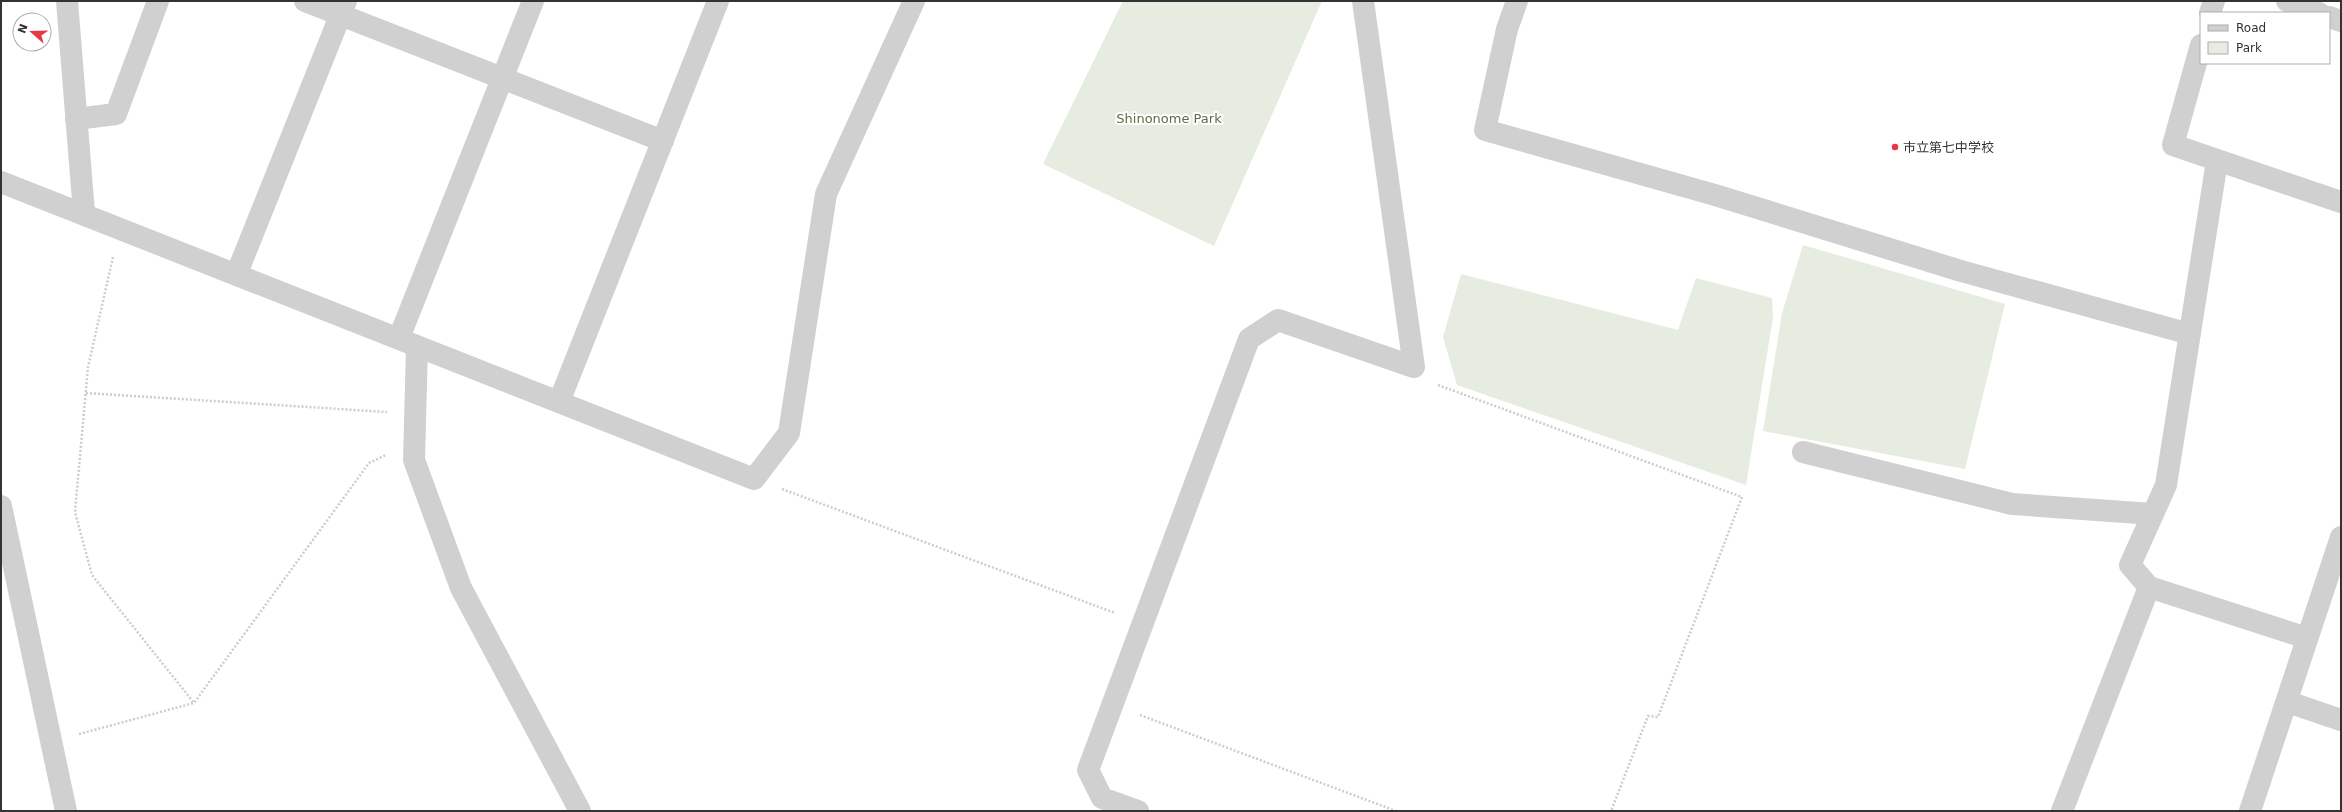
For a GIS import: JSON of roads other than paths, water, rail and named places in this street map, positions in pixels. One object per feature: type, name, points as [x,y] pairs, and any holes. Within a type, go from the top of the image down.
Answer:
[{"type":"street","points":[[67,1],[84,213]]},
{"type":"street","points":[[76,119],[116,114],[158,1]]},
{"type":"street","points":[[305,1],[343,8],[503,78],[663,141]]},
{"type":"street","points":[[533,1],[503,78],[408,342],[415,413],[414,460],[461,588],[580,811]]},
{"type":"street","points":[[559,402],[718,1]]},
{"type":"street","points":[[1,182],[237,273],[754,479],[789,433],[826,194],[914,1]]},
{"type":"street","points":[[1138,811],[1102,798],[1088,770],[1249,338],[1278,320],[1414,367],[1363,1]]},
{"type":"street","points":[[1517,1],[1507,29],[1485,130],[1715,195],[1962,271],[2190,334]]},
{"type":"street","points":[[2210,12],[2214,1]]},
{"type":"street","points":[[2287,1],[2316,12]]},
{"type":"street","points":[[237,273],[343,8]]},
{"type":"street","points":[[2330,17],[2341,21]]},
{"type":"street","points":[[2200,49],[2173,145],[2341,202]]},
{"type":"street","points":[[2217,161],[2166,485],[2130,565],[2149,587],[2307,638]]},
{"type":"street","points":[[1803,452],[2012,504],[2153,514]]},
{"type":"street","points":[[1,506],[66,811]]},
{"type":"street","points":[[2250,811],[2288,702],[2307,638],[2340,543]]},
{"type":"street","points":[[2062,811],[2149,587]]},
{"type":"street","points":[[2288,702],[2341,720]]},
{"type":"place","name":"市立第七中学校","points":[[1895,147]]},
{"type":"park label","name":"Shinonome Park","points":[[1169,118]]}]
